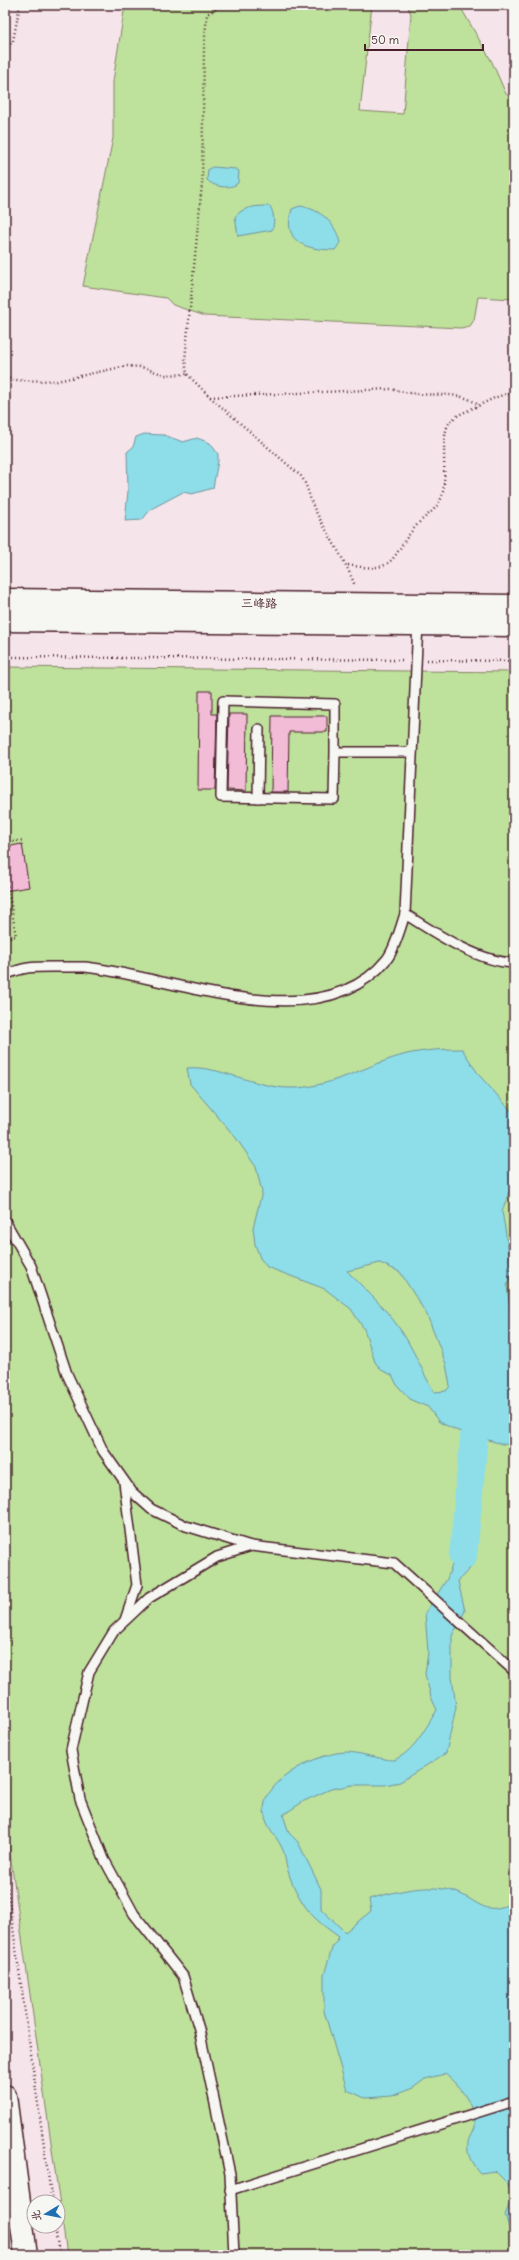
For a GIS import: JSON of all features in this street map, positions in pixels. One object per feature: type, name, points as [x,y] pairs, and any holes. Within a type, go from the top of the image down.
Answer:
[{"type":"main road","name":"三峰路","points":[[5,600],[419,615],[514,625]]},
{"type":"main road","name":"三峰路","points":[[5,620],[419,615],[514,606]]},
{"type":"main road","points":[[5,2096],[26,2255]]},
{"type":"lane","points":[[5,975],[22,968],[85,967],[248,998],[298,1000],[338,994],[365,979],[388,958],[405,914],[419,615]]},
{"type":"lane","points":[[222,701],[335,704],[335,752],[334,799],[221,797],[222,701]]},
{"type":"lane","points":[[258,798],[259,728]]},
{"type":"lane","points":[[335,752],[412,752]]},
{"type":"lane","points":[[405,914],[454,945],[504,963],[514,963]]},
{"type":"lane","points":[[5,1221],[31,1266],[68,1374],[103,1451],[132,1492],[151,1509],[186,1526],[251,1546],[394,1563],[511,1669]]},
{"type":"lane","points":[[124,1480],[137,1585],[125,1621]]},
{"type":"lane","points":[[234,2255],[230,2174],[199,2029],[183,1976],[134,1914],[104,1859],[80,1799],[71,1750],[89,1672],[114,1631],[149,1598],[217,1557],[251,1546]]},
{"type":"lane","points":[[230,2190],[514,2101]]},
{"type":"path","points":[[5,50],[13,41],[20,5]]},
{"type":"path","points":[[222,5],[207,14],[206,20],[204,48],[202,184],[185,360],[187,374],[210,397],[302,477],[310,491],[315,510],[348,565],[355,586]]},
{"type":"path","points":[[5,377],[12,380],[57,381],[126,366],[142,367],[165,375],[187,374]]},
{"type":"path","points":[[210,397],[390,389],[417,394],[460,396],[473,400],[479,406]]},
{"type":"path","points":[[348,565],[375,568],[391,562],[416,525],[434,511],[442,496],[446,465],[444,436],[450,422],[504,394],[514,394]]},
{"type":"path","points":[[5,657],[514,661]]},
{"type":"path","points":[[5,843],[23,840]]},
{"type":"path","points":[[5,870],[16,936],[5,938]]},
{"type":"path","points":[[5,1872],[51,2194]]},
{"type":"path","points":[[56,2234],[59,2255]]},
{"type":"green space","points":[[125,5],[372,5],[360,111],[403,114],[411,14],[407,5],[457,5],[461,8],[492,62],[506,94],[514,100],[514,299],[478,297],[474,320],[470,326],[461,328],[205,316],[173,305],[166,298],[83,286],[113,138],[113,81]]},
{"type":"green space","points":[[5,667],[514,672],[514,2255],[67,2255],[64,2234],[66,2234],[66,2194],[58,2194],[5,1818]]},
{"type":"water","points":[[213,167],[236,169],[239,171],[238,183],[227,187],[222,187],[210,182],[207,180],[208,169]]},
{"type":"water","points":[[270,206],[274,218],[272,230],[238,236],[235,217],[238,213],[251,207]]},
{"type":"water","points":[[300,206],[314,210],[331,223],[340,243],[335,250],[325,250],[306,246],[293,237],[290,230],[292,209]]},
{"type":"water","points":[[144,434],[164,435],[183,442],[197,438],[210,443],[218,454],[213,488],[192,494],[183,492],[151,509],[142,520],[125,521],[128,491],[127,452],[133,447],[136,437]]},
{"type":"water","points":[[462,1049],[479,1075],[514,1114],[514,1186],[509,1192],[502,1211],[512,1270],[507,1286],[510,1307],[514,1310],[514,1445],[502,1444],[458,1431],[439,1422],[428,1407],[411,1400],[397,1385],[392,1375],[381,1370],[375,1362],[364,1329],[351,1309],[325,1289],[267,1267],[260,1258],[255,1244],[253,1228],[262,1192],[256,1167],[236,1138],[190,1084],[187,1068],[211,1070],[275,1087],[304,1087],[319,1085],[392,1058],[407,1054]],"holes":[[[380,1263],[400,1272],[427,1315],[446,1364],[450,1386],[446,1391],[434,1392],[411,1346],[401,1330],[379,1304],[347,1271]]]},
{"type":"water","points":[[469,1556],[470,1568],[458,1581],[465,1611],[452,1636],[452,1677],[456,1707],[446,1753],[400,1782],[385,1785],[353,1785],[331,1789],[304,1801],[283,1815],[289,1833],[298,1842],[321,1889],[321,1909],[345,1932],[371,1911],[369,1899],[419,1888],[439,1888],[449,1890],[459,1893],[487,1908],[503,1907],[514,1902],[514,2243],[505,2215],[513,2196],[507,2183],[495,2171],[480,2173],[472,2163],[468,2147],[474,2127],[472,2111],[466,2097],[451,2079],[445,2074],[425,2079],[413,2088],[392,2096],[365,2098],[347,2090],[324,2011],[324,1975],[332,1948],[339,1937],[311,1914],[299,1896],[292,1883],[282,1848],[270,1829],[264,1814],[267,1797],[274,1787],[284,1777],[309,1762],[336,1753],[347,1752],[394,1760],[408,1751],[413,1745],[437,1710],[431,1697],[425,1674],[428,1652],[425,1613],[447,1579],[455,1557]]},
{"type":"building","points":[[199,691],[212,691],[212,714],[217,714],[215,790],[198,790]]},
{"type":"building","points":[[229,714],[247,714],[246,791],[227,790]]},
{"type":"building","points":[[272,716],[327,716],[327,732],[289,732],[288,792],[271,792]]},
{"type":"building","points":[[22,844],[29,887],[5,891],[5,847]]},
{"type":"waterway","points":[[463,1556],[474,1436]]}]
